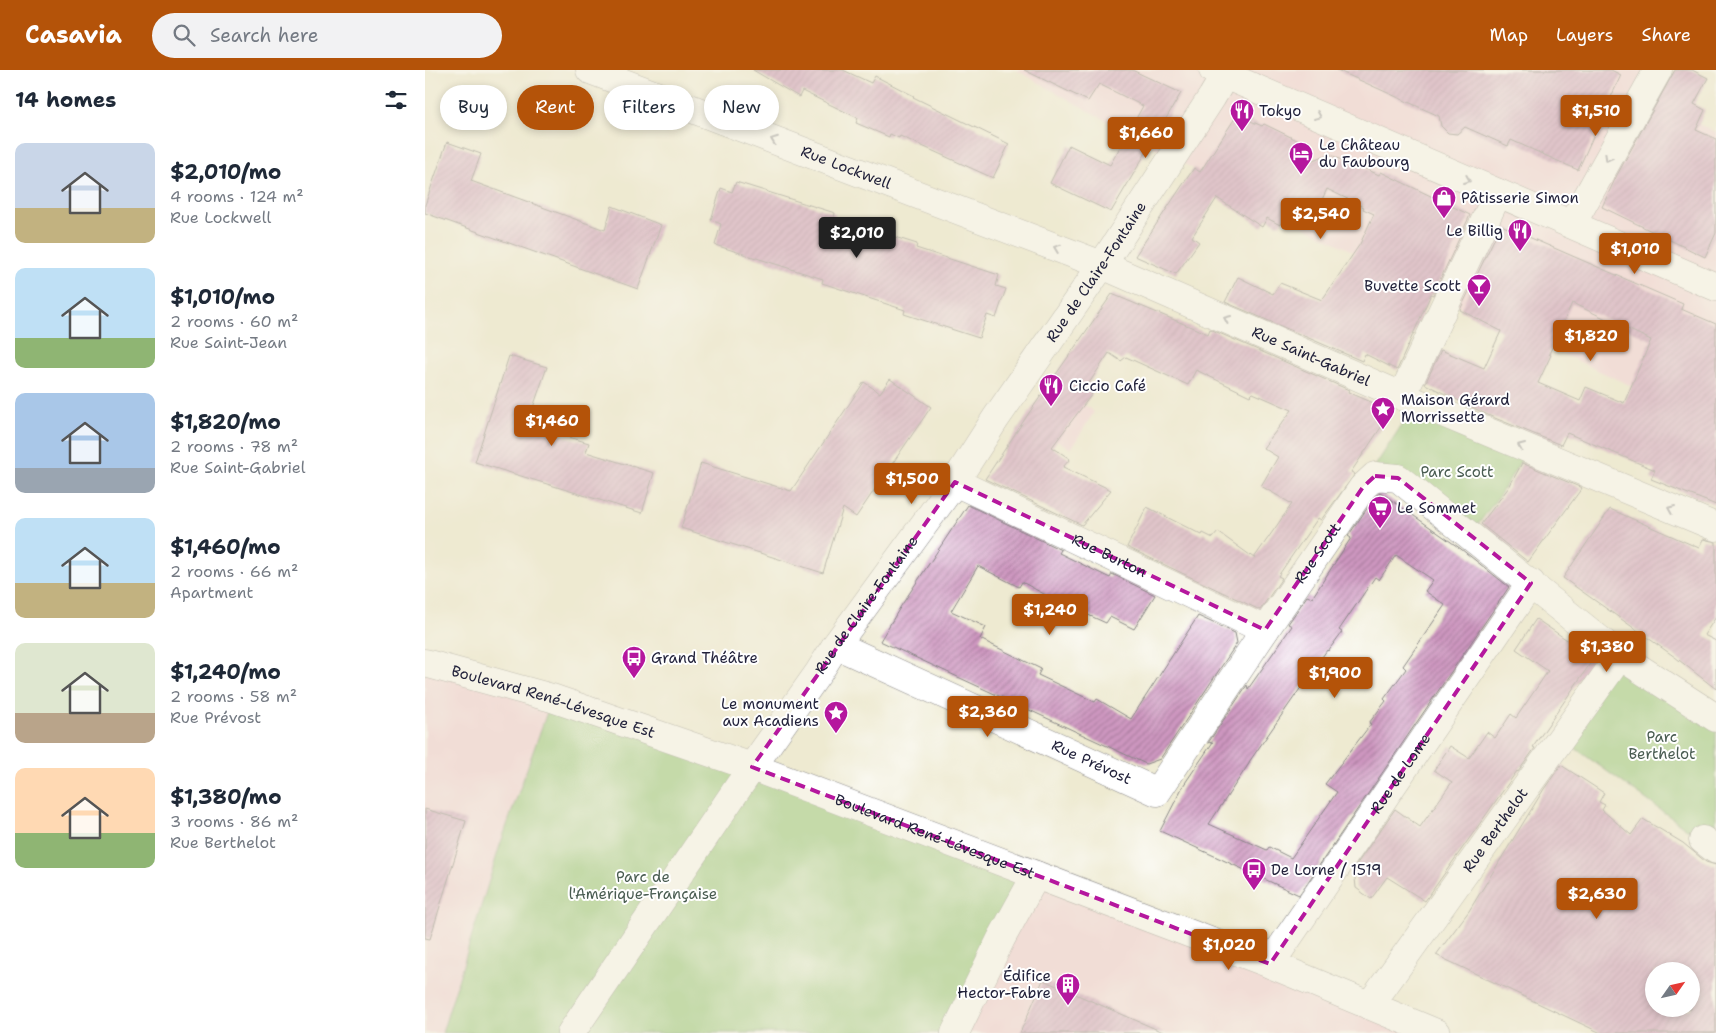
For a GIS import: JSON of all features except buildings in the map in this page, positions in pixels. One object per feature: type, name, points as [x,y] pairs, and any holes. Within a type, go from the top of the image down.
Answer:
[{"type":"street","name":"Rue Lockwell","points":[[590,70],[1102,265]]},
{"type":"street","points":[[1572,224],[1658,70]]},
{"type":"street","name":"Rue de Claire-Fontaine","points":[[571,1033],[836,645],[955,482],[996,418],[1102,265],[1212,97],[1219,72]]},
{"type":"street","points":[[1219,72],[1716,287]]},
{"type":"street","points":[[1402,396],[1498,194]]},
{"type":"street","name":"Rue Saint-Gabriel","points":[[1102,265],[1402,396],[1716,527]]},
{"type":"street","name":"Rue Scott","points":[[1157,792],[1363,487],[1375,476],[1398,478],[1531,583]]},
{"type":"street","name":"Rue Burton","points":[[955,482],[1265,630]]},
{"type":"street","points":[[1531,583],[1620,656],[1716,718]]},
{"type":"street","name":"Rue de Lome","points":[[1270,964],[1531,583]]},
{"type":"street","name":"Rue Prévost","points":[[836,645],[1157,792]]},
{"type":"street","name":"Rue Berthelot","points":[[1370,1005],[1620,656]]},
{"type":"street","name":"Boulevard René-Lévesque Est","points":[[425,663],[552,698],[752,767],[1270,964],[1436,1033]]},
{"type":"street","points":[[955,1033],[1001,939],[1036,875]]},
{"type":"highlighted area","points":[[1375,476],[1398,478],[1531,583],[1270,964],[752,767],[955,482],[1265,630],[1363,487]]},
{"type":"shaded area","points":[[1016,70],[1658,70],[1642,99],[1716,132],[1716,425],[1448,301],[1173,158]]},
{"type":"shaded area","points":[[1051,380],[1094,412],[1071,449],[1024,420]]},
{"type":"shaded area","points":[[425,660],[552,698],[500,845],[442,1033],[425,1033]]},
{"type":"shaded area","points":[[1036,875],[1436,1033],[955,1033]]},
{"type":"green space","name":"Parc Scott","points":[[1405,412],[1525,454],[1501,493],[1469,537],[1375,466],[1401,426]]},
{"type":"green space","name":"Parc Berthelot","points":[[1620,656],[1716,718],[1716,850],[1561,738]]},
{"type":"green space","name":"Parc de l'Amérique-Française","points":[[552,698],[1036,875],[955,1033],[442,1033],[500,845]]},
{"type":"place","name":"Tokyo","points":[[1242,132]]},
{"type":"place","name":"Le Château du Faubourg","points":[[1301,175]]},
{"type":"place","name":"Pâtisserie Simon","points":[[1444,219]]},
{"type":"place","name":"Le Billig","points":[[1520,252]]},
{"type":"place","name":"Buvette Scott","points":[[1479,307]]},
{"type":"place","name":"Ciccio Café","points":[[1051,407]]},
{"type":"place","name":"Maison Gérard Morrissette","points":[[1383,430]]},
{"type":"place","name":"Le Sommet","points":[[1380,529]]},
{"type":"place","name":"Grand Théâtre","points":[[634,679]]},
{"type":"place","name":"Le monument aux Acadiens","points":[[836,734]]},
{"type":"place","name":"De Lorne / 1519","points":[[1254,891]]},
{"type":"place","name":"Édifice Hector-Fabre","points":[[1068,1006]]}]
